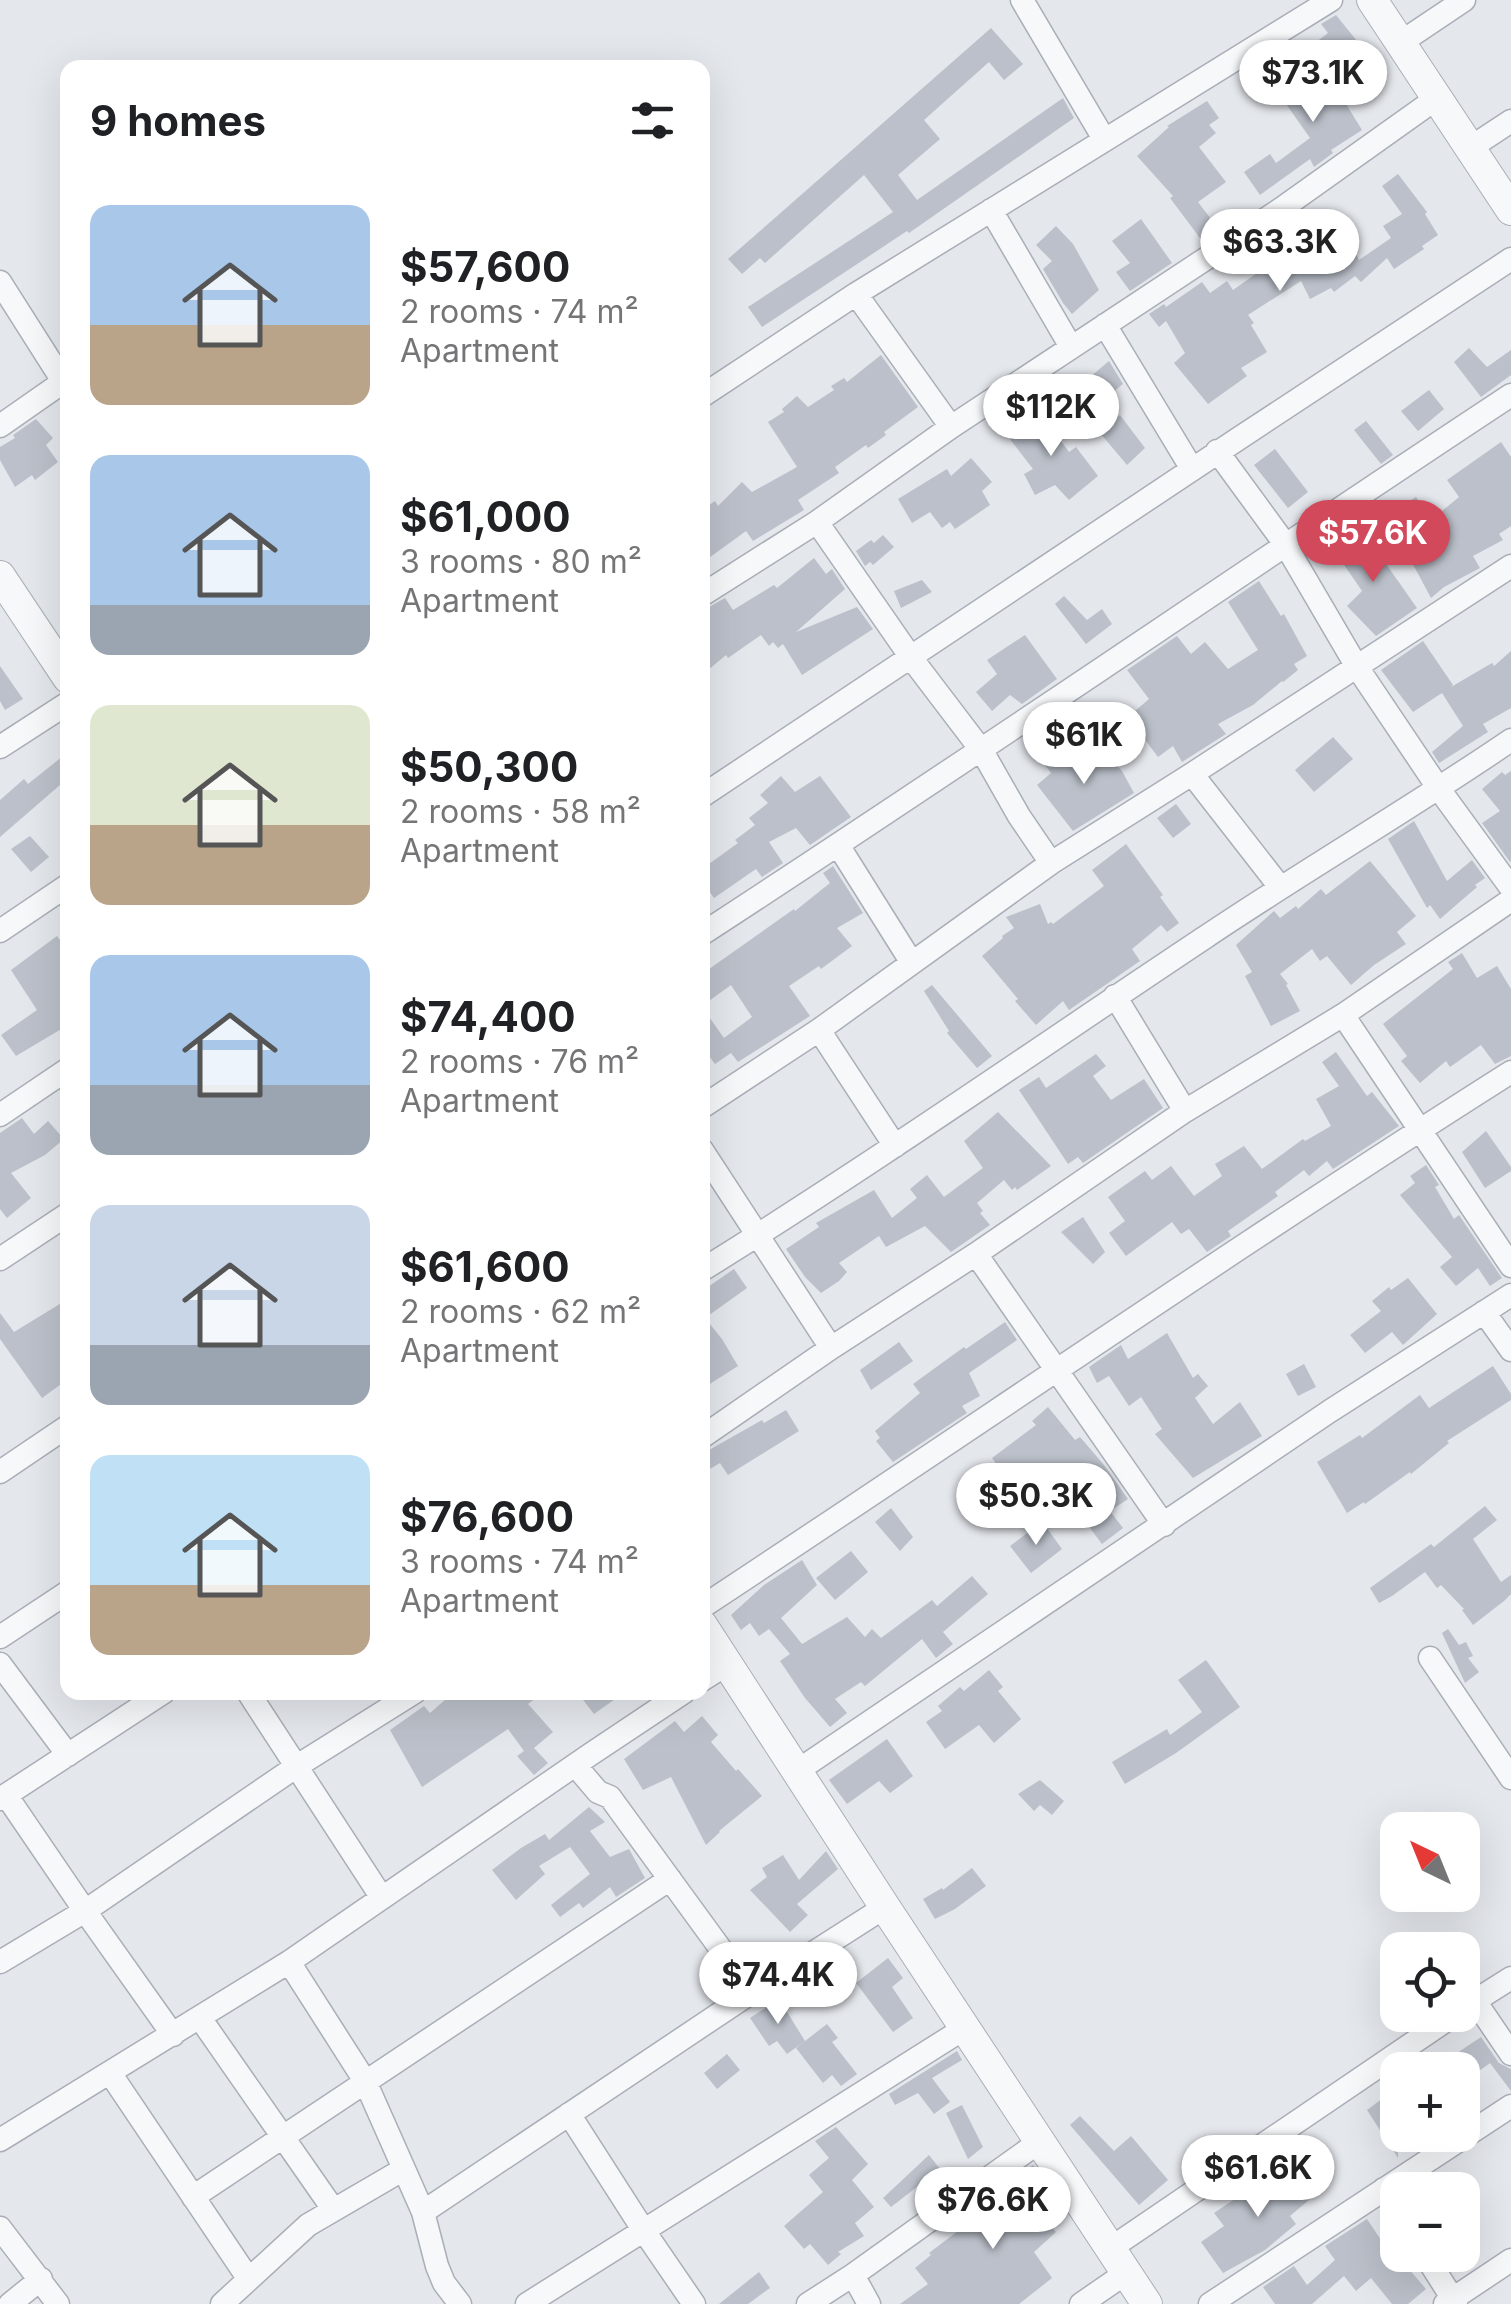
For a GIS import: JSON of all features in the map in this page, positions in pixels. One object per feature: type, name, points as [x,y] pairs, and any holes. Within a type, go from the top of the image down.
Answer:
[{"type":"street","points":[[1022,0],[1104,140]]},
{"type":"street","points":[[710,391],[856,294],[1330,0]]},
{"type":"street","points":[[1372,0],[1511,210]]},
{"type":"street","points":[[1400,43],[1464,0]]},
{"type":"street","points":[[710,590],[816,522],[951,426],[1280,208],[1437,98]]},
{"type":"street","points":[[1470,148],[1511,121]]},
{"type":"street","points":[[991,210],[1071,348]]},
{"type":"street","points":[[710,791],[1511,259]]},
{"type":"street","points":[[0,282],[60,378]]},
{"type":"street","points":[[856,294],[951,426]]},
{"type":"street","points":[[1105,325],[1192,468]]},
{"type":"street","points":[[0,426],[60,389]]},
{"type":"street","points":[[710,929],[1511,395]]},
{"type":"street","points":[[1218,451],[1285,544],[1356,667],[1511,888]]},
{"type":"street","points":[[816,522],[982,751],[1050,863]]},
{"type":"street","points":[[710,1102],[819,1030],[1050,863],[1511,566]]},
{"type":"street","points":[[0,576],[60,666]]},
{"type":"street","points":[[0,748],[60,708]]},
{"type":"street","points":[[710,1265],[895,1146],[1280,887],[1440,789],[1511,740]]},
{"type":"street","points":[[1192,774],[1280,887]]},
{"type":"street","points":[[838,846],[912,963]]},
{"type":"street","points":[[0,931],[60,890]]},
{"type":"street","points":[[710,1431],[1185,1112],[1343,1015],[1511,900]]},
{"type":"street","points":[[1115,996],[1185,1112]]},
{"type":"street","points":[[1343,1015],[1511,1266]]},
{"type":"street","points":[[819,1030],[895,1146]]},
{"type":"street","points":[[710,1602],[1245,1244],[1511,1072]]},
{"type":"street","points":[[0,1115],[60,1074]]},
{"type":"street","points":[[710,1162],[831,1348]]},
{"type":"street","points":[[3,1252],[60,1219]]},
{"type":"street","points":[[976,1254],[1164,1525]]},
{"type":"street","points":[[797,1771],[1330,1411],[1511,1295]]},
{"type":"street","points":[[1484,1312],[1511,1350]]},
{"type":"street","points":[[0,1472],[60,1431]]},
{"type":"street","points":[[0,1637],[60,1597]]},
{"type":"street","points":[[1430,1658],[1509,1769]]},
{"type":"street","points":[[0,1664],[68,1755]]},
{"type":"street","points":[[715,1672],[797,1771],[1146,2304]]},
{"type":"street","points":[[152,1700],[3,1797],[174,2034]]},
{"type":"street","points":[[253,1700],[382,1898]]},
{"type":"street","points":[[0,1962],[402,1700]]},
{"type":"street","points":[[0,2140],[289,1962],[672,1700]]},
{"type":"street","points":[[575,1765],[598,1792],[610,1797],[752,1992]]},
{"type":"street","points":[[193,2197],[670,1879]]},
{"type":"street","points":[[423,2212],[885,1908]]},
{"type":"street","points":[[289,1962],[365,2081],[423,2212],[444,2282],[460,2304]]},
{"type":"street","points":[[1480,1998],[1511,1978]]},
{"type":"street","points":[[200,2018],[332,2209]]},
{"type":"street","points":[[1480,2018],[1511,2054]]},
{"type":"street","points":[[527,2304],[965,2028]]},
{"type":"street","points":[[1081,2304],[1118,2261],[1431,2032]]},
{"type":"street","points":[[110,2073],[248,2278]]},
{"type":"street","points":[[1410,2172],[1511,2106]]},
{"type":"street","points":[[569,2114],[694,2304]]},
{"type":"street","points":[[808,2304],[1040,2142]]},
{"type":"street","points":[[222,2304],[308,2225],[404,2168]]},
{"type":"street","points":[[1210,2304],[1380,2192]]},
{"type":"street","points":[[0,2228],[58,2304]]},
{"type":"street","points":[[1435,2272],[1452,2302],[1511,2260]]},
{"type":"street","points":[[853,2275],[869,2304]]},
{"type":"street","points":[[10,2304],[41,2280]]},
{"type":"building","points":[[1336,15],[1357,41],[1331,64],[1315,43],[1328,33],[1321,24]]},
{"type":"building","points":[[991,28],[1023,64],[1004,80],[989,62],[924,120],[940,139],[898,175],[917,200],[1063,98],[1074,118],[909,233],[762,327],[748,307],[893,212],[864,175],[765,263],[760,258],[742,274],[728,259]]},
{"type":"building","points":[[1343,56],[1357,76],[1338,91],[1362,130],[1331,150],[1333,153],[1314,167],[1310,159],[1260,195],[1244,172],[1270,154],[1276,163],[1310,138],[1284,101]]},
{"type":"building","points":[[1207,101],[1219,118],[1209,125],[1216,133],[1199,147],[1226,182],[1198,202],[1220,231],[1203,242],[1170,198],[1173,196],[1137,156],[1167,126]]},
{"type":"building","points":[[1398,174],[1427,212],[1438,235],[1394,269],[1387,258],[1361,282],[1355,276],[1334,292],[1331,288],[1310,299],[1301,281],[1248,315],[1267,352],[1241,368],[1247,376],[1208,404],[1174,363],[1185,353],[1166,321],[1159,327],[1149,314],[1202,282],[1210,293],[1227,281],[1233,290],[1264,268],[1260,263],[1304,234],[1309,243],[1343,226],[1359,260],[1391,238],[1383,226],[1402,214],[1382,186]]},
{"type":"building","points":[[1141,219],[1172,263],[1130,291],[1116,272],[1130,263],[1112,241]]},
{"type":"building","points":[[1056,226],[1073,244],[1099,290],[1072,314],[1043,269],[1052,261],[1036,245]]},
{"type":"building","points":[[1469,348],[1487,367],[1511,350],[1511,375],[1481,397],[1454,362]]},
{"type":"building","points":[[881,355],[918,407],[884,432],[886,435],[835,467],[839,473],[798,500],[804,510],[753,541],[746,531],[710,557],[710,504],[715,501],[718,506],[742,482],[752,492],[797,467],[768,422],[784,412],[782,409],[797,396],[808,407],[834,390],[831,386],[844,378],[847,382]]},
{"type":"building","points":[[1109,361],[1123,384],[1107,397],[1090,377]]},
{"type":"building","points":[[1429,390],[1444,409],[1418,431],[1401,411]]},
{"type":"building","points":[[1042,415],[1069,452],[1076,447],[1098,476],[1069,500],[1055,485],[1035,495],[1024,474],[1033,469],[1006,434],[1025,420],[1029,425]]},
{"type":"building","points":[[1120,415],[1145,448],[1127,465],[1100,433]]},
{"type":"building","points":[[36,419],[53,438],[46,445],[58,462],[35,480],[32,475],[15,487],[0,460],[0,447]]},
{"type":"building","points":[[1366,421],[1393,455],[1381,464],[1354,430]]},
{"type":"building","points":[[1501,442],[1511,457],[1511,526],[1499,534],[1503,540],[1473,556],[1480,568],[1431,598],[1408,555],[1416,550],[1421,557],[1435,549],[1401,507],[1416,497],[1431,520],[1459,497],[1447,480]]},
{"type":"building","points":[[1275,449],[1308,492],[1288,508],[1254,465]]},
{"type":"building","points":[[971,458],[992,482],[982,491],[990,505],[955,529],[950,522],[942,528],[930,512],[912,523],[898,499],[947,469],[951,476]]},
{"type":"building","points":[[1360,527],[1417,608],[1376,636],[1347,606],[1362,591],[1334,550]]},
{"type":"building","points":[[883,535],[894,547],[873,565],[870,562],[865,566],[856,551]]},
{"type":"building","points":[[814,558],[826,574],[832,569],[845,589],[796,632],[857,607],[873,629],[802,675],[783,644],[778,648],[773,642],[769,646],[761,635],[710,668],[710,606],[725,598],[733,610],[774,585],[777,588]]},
{"type":"building","points":[[922,580],[932,592],[901,608],[894,591]]},
{"type":"building","points":[[1259,581],[1281,616],[1284,614],[1307,656],[1294,664],[1298,670],[1253,705],[1218,724],[1226,734],[1182,762],[1173,746],[1158,757],[1128,717],[1149,699],[1127,670],[1177,636],[1191,654],[1205,642],[1228,669],[1258,650],[1228,602]]},
{"type":"building","points":[[1064,596],[1087,620],[1102,609],[1112,624],[1086,644],[1055,604]]},
{"type":"building","points":[[1025,635],[1057,679],[1022,704],[1010,695],[992,711],[976,692],[997,674],[987,660]]},
{"type":"building","points":[[1423,641],[1451,687],[1492,663],[1494,666],[1511,651],[1511,708],[1483,724],[1488,732],[1439,763],[1432,752],[1463,726],[1442,693],[1413,712],[1381,670]]},
{"type":"building","points":[[0,666],[23,699],[5,710],[0,701]]},
{"type":"building","points":[[1333,737],[1353,759],[1314,792],[1295,770]]},
{"type":"building","points":[[1074,750],[1086,767],[1104,751],[1122,771],[1134,793],[1073,831],[1037,785],[1051,773],[1045,765],[1060,753],[1064,757]]},
{"type":"building","points":[[60,758],[60,785],[0,837],[0,800],[24,779],[28,784]]},
{"type":"building","points":[[1511,771],[1510,862],[1482,823],[1500,811],[1482,789],[1502,772],[1505,775]]},
{"type":"building","points":[[781,776],[795,792],[820,776],[851,817],[810,845],[796,828],[769,842],[783,863],[762,877],[756,869],[714,898],[710,892],[710,863],[755,825],[749,818],[768,803],[760,795]]},
{"type":"building","points":[[1176,804],[1191,824],[1173,838],[1157,818]]},
{"type":"building","points":[[1414,821],[1447,881],[1472,860],[1485,878],[1440,919],[1430,905],[1427,908],[1388,839]]},
{"type":"building","points":[[30,836],[49,857],[31,872],[11,849]]},
{"type":"building","points":[[1126,844],[1179,923],[1167,932],[1161,925],[1132,949],[1140,961],[1069,1010],[1063,1001],[1036,1025],[982,956],[1014,928],[1006,917],[1040,904],[1048,924],[1053,924],[1104,886],[1092,870]]},
{"type":"building","points":[[1370,861],[1416,916],[1397,932],[1406,944],[1351,985],[1327,956],[1320,961],[1312,949],[1280,974],[1300,1011],[1271,1026],[1245,976],[1252,972],[1236,945],[1274,911],[1280,918],[1296,906],[1298,909],[1321,889],[1326,895]]},
{"type":"building","points":[[833,866],[863,913],[837,928],[852,946],[789,986],[810,1016],[738,1062],[731,1053],[715,1064],[710,1057],[710,1018],[724,1038],[752,1017],[731,985],[710,1000],[710,968],[830,883],[823,873]]},
{"type":"building","points":[[57,936],[60,940],[60,1030],[16,1056],[1,1035],[37,1010],[11,970]]},
{"type":"building","points":[[1462,953],[1477,978],[1497,966],[1511,989],[1511,1056],[1495,1064],[1481,1045],[1450,1067],[1446,1061],[1420,1083],[1401,1061],[1407,1056],[1383,1024],[1453,969],[1448,962]]},
{"type":"building","points":[[932,985],[992,1056],[977,1068],[947,1033],[924,991]]},
{"type":"building","points":[[1336,1052],[1367,1096],[1372,1092],[1399,1126],[1333,1169],[1327,1161],[1309,1176],[1304,1170],[1275,1192],[1278,1196],[1228,1231],[1231,1236],[1207,1252],[1189,1229],[1181,1234],[1172,1222],[1126,1256],[1109,1233],[1125,1221],[1108,1197],[1145,1171],[1152,1180],[1171,1166],[1194,1196],[1222,1176],[1215,1164],[1244,1146],[1262,1169],[1303,1139],[1331,1126],[1316,1099],[1339,1086],[1322,1062]]},
{"type":"building","points":[[1096,1054],[1106,1066],[1093,1076],[1111,1100],[1144,1079],[1163,1108],[1083,1163],[1078,1157],[1068,1164],[1019,1090],[1039,1077],[1046,1088]]},
{"type":"building","points":[[998,1112],[1051,1166],[1017,1190],[1012,1190],[1004,1180],[977,1203],[990,1225],[951,1252],[925,1226],[886,1247],[879,1236],[839,1263],[847,1272],[821,1293],[805,1277],[786,1249],[819,1227],[816,1223],[874,1190],[892,1218],[917,1198],[910,1189],[927,1175],[944,1197],[983,1168],[964,1141]]},
{"type":"building","points":[[22,1118],[34,1134],[48,1121],[60,1134],[60,1142],[45,1155],[11,1173],[31,1198],[7,1218],[0,1209],[0,1133]]},
{"type":"building","points":[[1486,1131],[1511,1171],[1485,1188],[1462,1152]]},
{"type":"building","points":[[1426,1165],[1454,1219],[1459,1215],[1502,1278],[1490,1286],[1478,1268],[1456,1286],[1440,1267],[1452,1257],[1400,1195],[1415,1183],[1410,1176]]},
{"type":"building","points":[[1083,1217],[1105,1252],[1093,1264],[1061,1232]]},
{"type":"building","points":[[734,1269],[747,1288],[710,1314],[710,1286]]},
{"type":"building","points":[[1408,1278],[1437,1314],[1403,1345],[1392,1332],[1365,1353],[1350,1335],[1381,1311],[1372,1301]]},
{"type":"building","points":[[60,1304],[60,1385],[42,1398],[0,1339],[0,1313],[14,1332]]},
{"type":"building","points":[[1005,1322],[1017,1340],[969,1373],[980,1396],[962,1406],[967,1413],[893,1462],[876,1441],[880,1438],[875,1431],[920,1393],[913,1384]]},
{"type":"building","points":[[710,1324],[722,1339],[738,1366],[710,1384]]},
{"type":"building","points":[[1167,1333],[1193,1378],[1198,1374],[1208,1386],[1195,1398],[1213,1424],[1240,1402],[1262,1436],[1193,1478],[1155,1434],[1162,1429],[1141,1397],[1129,1406],[1109,1376],[1097,1383],[1089,1367],[1121,1345],[1128,1359]]},
{"type":"building","points":[[899,1342],[913,1361],[871,1390],[860,1370]]},
{"type":"building","points":[[1304,1364],[1316,1387],[1298,1396],[1286,1374]]},
{"type":"building","points":[[1493,1366],[1511,1400],[1447,1441],[1411,1474],[1347,1513],[1317,1462],[1360,1435],[1362,1438],[1420,1395],[1429,1408]]},
{"type":"building","points":[[1048,1407],[1075,1440],[1080,1437],[1128,1499],[1110,1511],[1123,1528],[1102,1544],[1075,1508],[1078,1505],[1046,1470],[1026,1487],[1019,1478],[1012,1485],[992,1458],[1036,1425],[1032,1421]]},
{"type":"building","points":[[786,1410],[799,1431],[728,1475],[720,1463],[710,1469],[710,1449],[762,1420],[764,1423]]},
{"type":"building","points":[[1485,1506],[1497,1520],[1473,1539],[1501,1582],[1511,1575],[1511,1594],[1504,1601],[1473,1625],[1464,1609],[1441,1585],[1437,1588],[1425,1572],[1379,1603],[1370,1588],[1431,1544],[1434,1547]]},
{"type":"building","points":[[891,1508],[913,1537],[900,1551],[875,1522]]},
{"type":"building","points":[[1038,1525],[1042,1530],[1046,1527],[1062,1549],[1031,1573],[1010,1546]]},
{"type":"building","points":[[851,1551],[868,1572],[835,1600],[816,1578]]},
{"type":"building","points":[[802,1560],[817,1585],[781,1618],[802,1644],[847,1617],[865,1637],[872,1629],[881,1638],[932,1600],[937,1606],[972,1576],[988,1594],[943,1632],[953,1644],[936,1658],[922,1639],[865,1686],[861,1682],[835,1699],[847,1713],[830,1727],[780,1661],[790,1654],[769,1629],[759,1636],[750,1623],[741,1630],[731,1615],[764,1585]]},
{"type":"building","points":[[1448,1629],[1459,1645],[1466,1642],[1473,1656],[1468,1658],[1479,1672],[1465,1683],[1442,1633]]},
{"type":"building","points":[[1206,1660],[1240,1707],[1125,1784],[1112,1762],[1167,1729],[1170,1735],[1202,1712],[1178,1680]]},
{"type":"building","points":[[989,1670],[1003,1687],[998,1691],[1021,1719],[994,1743],[979,1725],[945,1749],[926,1722],[942,1711],[938,1706],[960,1687],[964,1691]]},
{"type":"building","points":[[445,1700],[533,1700],[528,1704],[553,1732],[534,1748],[548,1763],[534,1775],[517,1756],[524,1751],[508,1729],[422,1787],[390,1730],[424,1706],[430,1713]]},
{"type":"building","points":[[583,1700],[614,1700],[594,1714]]},
{"type":"building","points":[[702,1716],[718,1735],[711,1742],[762,1796],[706,1845],[671,1777],[643,1790],[624,1759],[675,1721],[684,1732]]},
{"type":"building","points":[[887,1739],[913,1776],[890,1793],[879,1781],[847,1804],[829,1780]]},
{"type":"building","points":[[1040,1780],[1064,1801],[1052,1815],[1040,1805],[1034,1811],[1018,1794]]},
{"type":"building","points":[[589,1807],[605,1822],[590,1831],[610,1857],[629,1849],[645,1878],[616,1897],[610,1887],[583,1908],[579,1903],[560,1917],[551,1905],[590,1874],[570,1847],[539,1866],[545,1874],[516,1900],[492,1870],[545,1834],[549,1840]]},
{"type":"building","points":[[826,1851],[838,1869],[797,1904],[808,1915],[790,1932],[750,1890],[767,1877],[762,1868],[783,1855],[799,1880]]},
{"type":"building","points":[[972,1868],[986,1886],[935,1919],[923,1899],[943,1890]]},
{"type":"building","points":[[888,1958],[903,1978],[892,1987],[913,2018],[893,2032],[856,1983]]},
{"type":"building","points":[[779,1999],[805,2041],[787,2054],[777,2041],[769,2046],[750,2018]]},
{"type":"building","points":[[827,2024],[838,2038],[832,2042],[857,2074],[841,2086],[832,2075],[823,2083],[796,2048]]},
{"type":"building","points":[[1481,2037],[1499,2063],[1511,2069],[1511,2091],[1490,2063],[1480,2070],[1480,2052],[1458,2052]]},
{"type":"building","points":[[957,2051],[962,2060],[932,2078],[950,2102],[934,2114],[918,2093],[895,2105],[889,2094]]},
{"type":"building","points":[[727,2054],[740,2070],[717,2089],[704,2073]]},
{"type":"building","points":[[1380,2100],[1380,2130],[1367,2110]]},
{"type":"building","points":[[962,2105],[983,2147],[968,2159],[946,2113]]},
{"type":"building","points":[[1080,2116],[1114,2151],[1131,2136],[1168,2180],[1139,2205],[1070,2125]]},
{"type":"building","points":[[836,2127],[868,2164],[852,2180],[874,2207],[855,2223],[864,2236],[838,2252],[841,2254],[828,2265],[810,2244],[804,2249],[784,2226],[823,2192],[809,2175],[829,2158],[815,2141]]},
{"type":"building","points":[[929,2155],[940,2169],[891,2207],[883,2198]]},
{"type":"building","points":[[1033,2165],[1057,2202],[1041,2216],[1056,2232],[1034,2252],[1052,2278],[1019,2304],[900,2304],[928,2284],[915,2268],[929,2253],[1020,2184],[1016,2179]]},
{"type":"building","points":[[1301,2165],[1322,2189],[1290,2216],[1296,2224],[1265,2250],[1223,2273],[1201,2242],[1224,2226],[1214,2213],[1254,2186],[1262,2198]]},
{"type":"building","points":[[1367,2219],[1380,2238],[1380,2272],[1411,2272],[1426,2289],[1408,2304],[1392,2304],[1371,2278],[1356,2291],[1344,2276],[1312,2304],[1275,2304],[1263,2287],[1294,2266],[1307,2285],[1335,2260],[1325,2246]]},
{"type":"building","points":[[759,2272],[770,2288],[748,2304],[719,2304]]}]
